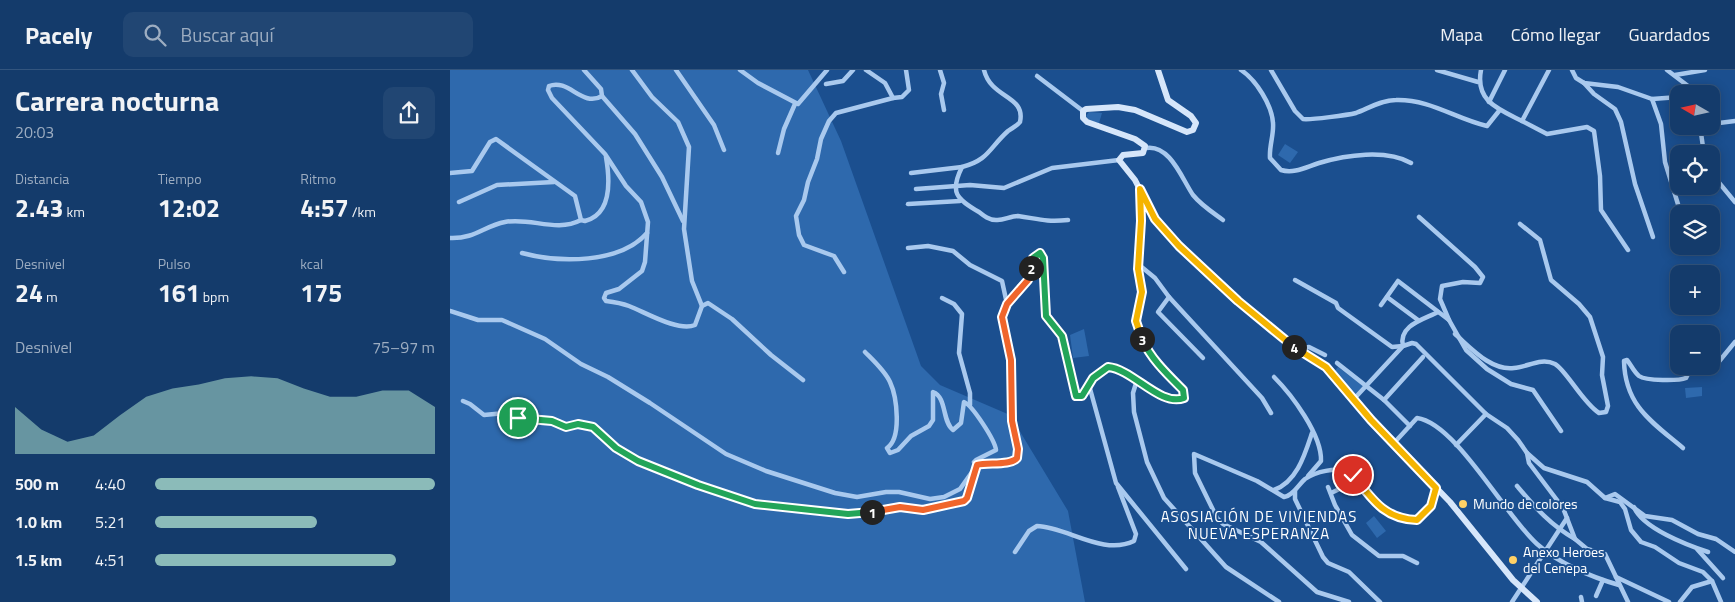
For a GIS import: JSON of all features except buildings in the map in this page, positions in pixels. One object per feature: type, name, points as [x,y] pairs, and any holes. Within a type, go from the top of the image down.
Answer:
[{"type":"main road","points":[[1158,70],[1168,100],[1191,116],[1196,124],[1194,130],[1187,132],[1135,110],[1118,107],[1083,111],[1083,118],[1086,122],[1135,139],[1146,148],[1140,154],[1124,155],[1119,160],[1140,189],[1155,219],[1179,246],[1238,301],[1297,349],[1326,367],[1353,400],[1450,502],[1522,589],[1537,602]]},
{"type":"street","points":[[584,70],[602,89],[602,96],[635,134],[662,177],[679,216],[684,222]]},
{"type":"street","points":[[602,96],[588,100],[561,85],[554,84],[549,86],[548,90],[552,98],[605,154],[620,178],[641,202],[648,222],[646,262],[642,271],[619,289],[606,293],[604,298],[606,301],[619,303],[685,327],[695,325],[702,306],[692,281],[684,222],[690,157],[686,138],[678,122],[652,97],[632,70]]},
{"type":"street","points":[[676,70],[714,125],[724,150]]},
{"type":"street","points":[[740,70],[795,104]]},
{"type":"street","points":[[778,154],[784,129],[795,104],[802,101],[828,70]]},
{"type":"street","points":[[826,84],[844,81],[853,70]]},
{"type":"street","points":[[866,70],[885,83],[893,98]]},
{"type":"street","points":[[844,272],[834,256],[804,244],[799,235],[796,216],[804,200],[808,182],[817,159],[821,139],[832,116],[836,113],[902,97],[909,90],[906,70]]},
{"type":"street","points":[[940,70],[944,83],[941,94],[944,110]]},
{"type":"street","points":[[911,173],[962,167],[977,163],[988,155],[1009,130],[1020,122],[1021,112],[1017,105],[991,87],[984,70]]},
{"type":"street","points":[[1241,70],[1258,89],[1268,106],[1273,121],[1270,158],[1281,170],[1294,171],[1321,163],[1359,157],[1393,155],[1411,163]]},
{"type":"street","points":[[1271,70],[1295,111],[1303,119],[1354,114],[1388,101],[1397,100],[1429,104],[1471,123],[1487,126],[1499,111]]},
{"type":"street","points":[[1436,70],[1478,82]]},
{"type":"street","points":[[1481,70],[1478,82],[1489,102],[1499,111],[1548,134],[1587,127],[1594,130],[1600,176],[1601,210],[1628,250]]},
{"type":"street","points":[[1489,102],[1505,70]]},
{"type":"street","points":[[1522,121],[1548,72],[1542,70]]},
{"type":"street","points":[[1572,70],[1576,78],[1584,82],[1618,87],[1652,98],[1670,98]]},
{"type":"street","points":[[1667,70],[1685,85]]},
{"type":"street","points":[[1675,75],[1705,70]]},
{"type":"street","points":[[1037,76],[1083,111]]},
{"type":"street","points":[[1584,82],[1594,94],[1615,109],[1622,122],[1635,184],[1653,238]]},
{"type":"street","points":[[1652,98],[1661,124],[1665,162],[1678,205]]},
{"type":"street","points":[[1720,123],[1735,122]]},
{"type":"street","points":[[450,173],[472,171],[490,142],[496,139],[575,196],[579,204],[581,220]]},
{"type":"street","points":[[1146,148],[1156,149],[1167,156],[1194,195],[1207,209],[1222,220]]},
{"type":"street","points":[[450,238],[462,238],[503,222],[515,220],[565,226],[581,220],[591,220],[600,215],[604,209],[607,195],[605,154]]},
{"type":"street","points":[[916,189],[956,186],[1004,188],[1052,168],[1119,160]]},
{"type":"street","points":[[962,167],[956,186],[956,195],[960,200],[988,219],[997,221],[1014,216],[1046,222],[1068,220]]},
{"type":"street","points":[[460,202],[498,186],[554,182]]},
{"type":"street","points":[[1720,184],[1735,202]]},
{"type":"street","points":[[450,311],[478,320],[502,320],[545,339],[581,364],[608,377],[650,403],[726,454],[766,472],[857,497],[886,492],[899,492],[930,499],[944,497],[960,489],[976,467],[990,462],[1011,463],[1016,460],[1018,454],[1012,421],[1011,360],[1002,317],[1007,304],[1028,280],[1033,258],[1040,253],[1043,258],[1046,316],[1062,336],[1075,395],[1082,396],[1093,378],[1108,367],[1137,380],[1168,399],[1182,399],[1185,396],[1183,390],[1146,349],[1137,327],[1137,316],[1142,292],[1138,264],[1141,221],[1140,189]]},
{"type":"street","points":[[908,204],[960,200]]},
{"type":"street","points":[[1418,217],[1475,267],[1483,277],[1480,283],[1463,282],[1442,286],[1440,299],[1456,334],[1466,350],[1486,369],[1511,384],[1533,390],[1561,431]]},
{"type":"street","points":[[1456,334],[1484,359],[1500,367],[1512,369],[1541,361],[1555,364],[1560,367],[1574,388],[1594,410],[1599,414],[1606,412],[1608,406],[1602,374],[1603,357],[1590,317],[1579,304],[1553,282],[1540,240],[1520,224]]},
{"type":"street","points":[[522,253],[586,259],[626,248],[648,232]]},
{"type":"street","points":[[908,248],[928,246],[953,251],[970,265],[1002,281],[1007,304]]},
{"type":"street","points":[[1138,264],[1155,278],[1169,297],[1262,398],[1271,412]]},
{"type":"street","points":[[1296,280],[1336,303],[1338,308],[1390,346],[1403,346]]},
{"type":"street","points":[[1382,304],[1398,281],[1449,320]]},
{"type":"street","points":[[1169,297],[1158,312],[1203,358]]},
{"type":"street","points":[[1387,297],[1418,320]]},
{"type":"street","points":[[942,298],[954,304],[962,314],[960,353],[970,392],[970,405]]},
{"type":"street","points":[[702,306],[708,303],[732,319],[771,355],[803,380]]},
{"type":"street","points":[[1403,346],[1402,342],[1409,327],[1418,320],[1438,312]]},
{"type":"street","points":[[1353,400],[1403,346],[1412,342],[1422,348],[1486,414],[1507,428],[1527,453],[1544,468],[1587,482],[1605,498],[1620,502],[1625,509],[1631,530],[1641,542],[1655,547],[1679,563],[1703,572],[1712,581],[1721,602]]},
{"type":"street","points":[[1720,360],[1735,342]]},
{"type":"street","points":[[1297,349],[1309,347],[1325,355]]},
{"type":"street","points":[[463,401],[484,415],[505,413],[527,419],[552,421],[566,427],[578,424],[593,427],[616,448],[638,461],[698,485],[766,506],[848,514],[900,507],[923,510],[964,501],[967,498],[976,467],[974,462],[994,452],[997,448],[970,405],[964,402],[961,423],[953,430],[949,426],[940,398],[933,392],[933,420],[929,426],[911,436],[898,450],[890,453],[887,448],[892,445],[896,433],[897,419],[893,391],[890,381],[865,352]]},
{"type":"street","points":[[1384,400],[1423,357]]},
{"type":"street","points":[[1683,448],[1648,419],[1636,404],[1625,375],[1624,362],[1627,360],[1637,374],[1644,378],[1680,380],[1686,378],[1688,375]]},
{"type":"street","points":[[1338,363],[1384,400],[1410,426]]},
{"type":"street","points":[[1274,377],[1298,403],[1318,446],[1321,461],[1288,496],[1284,496],[1194,454],[1195,474],[1217,518],[1223,524],[1261,542],[1317,592],[1349,602]]},
{"type":"street","points":[[1137,380],[1133,393],[1134,412],[1147,462],[1164,498],[1226,567],[1278,602]]},
{"type":"street","points":[[1015,552],[1029,531],[1037,526],[1101,544],[1119,546],[1134,541],[1136,534],[1116,483],[1089,385]]},
{"type":"street","points":[[1456,445],[1486,414]]},
{"type":"street","points":[[1394,444],[1418,418],[1427,419],[1456,445],[1537,544],[1565,563],[1603,580],[1619,584]]},
{"type":"street","points":[[1274,490],[1284,487],[1291,479],[1304,456],[1312,433]]},
{"type":"street","points":[[1527,453],[1529,463],[1563,508],[1575,539]]},
{"type":"street","points":[[1306,479],[1321,472],[1342,470],[1353,475],[1386,513],[1407,520],[1417,520],[1425,514],[1431,506],[1436,488]]},
{"type":"street","points":[[1116,483],[1186,569]]},
{"type":"street","points":[[1331,493],[1352,483],[1359,483]]},
{"type":"street","points":[[1517,486],[1540,514],[1560,530],[1587,549],[1604,554],[1628,602]]},
{"type":"street","points":[[1328,487],[1334,505],[1352,535],[1376,554],[1402,556],[1417,563]]},
{"type":"street","points":[[1296,489],[1295,499],[1323,557],[1328,563],[1349,572],[1380,602]]},
{"type":"street","points":[[1605,498],[1615,494],[1634,506],[1645,516],[1672,520],[1698,534],[1716,539],[1735,552]]},
{"type":"street","points":[[1634,506],[1637,514],[1650,525],[1695,548],[1708,552]]},
{"type":"street","points":[[1512,602],[1567,518]]},
{"type":"street","points":[[1695,548],[1723,578]]},
{"type":"street","points":[[1615,577],[1669,602]]},
{"type":"street","points":[[1596,596],[1603,580]]},
{"type":"street","points":[[1680,602],[1692,587],[1712,581]]},
{"type":"shaded area","points":[[450,70],[808,70],[841,141],[921,366],[940,385],[1010,415],[1068,511],[1085,602],[450,602]]},
{"type":"shaded area","points":[[1089,112],[1102,113],[1099,123],[1089,121],[1086,116]]},
{"type":"shaded area","points":[[1285,144],[1298,152],[1290,163],[1278,155]]},
{"type":"shaded area","points":[[1084,329],[1089,356],[1073,358],[1070,335]]},
{"type":"shaded area","points":[[1338,367],[1363,386],[1353,397],[1334,372]]},
{"type":"shaded area","points":[[1702,387],[1702,396],[1686,398],[1685,388]]},
{"type":"shaded area","points":[[1374,516],[1386,531],[1377,538],[1366,523]]},
{"type":"place","name":"Mundo de colores","points":[[1463,504]]},
{"type":"place","name":"Anexo Heroes del Cenepa","points":[[1513,560]]},
{"type":"district","name":"ASOSIACIÓN DE VIVIENDAS NUEVA ESPERANZA","points":[[1259,526]]},
{"type":"route","points":[[518,418],[552,421],[566,427],[578,424],[593,427],[616,448],[638,461],[698,485],[755,504],[848,514],[871,512],[892,507],[923,510],[949,504],[958,504],[967,498],[977,465],[990,462],[1011,463],[1017,458],[1018,449],[1012,421],[1011,360],[1002,317],[1007,304],[1028,280],[1033,258],[1036,254],[1040,253],[1043,258],[1046,316],[1049,322],[1060,331],[1062,336],[1075,395],[1082,396],[1093,378],[1108,367],[1137,380],[1168,399],[1177,400],[1184,398],[1183,390],[1146,349],[1137,327],[1136,321],[1142,298],[1142,286],[1138,269],[1141,221],[1140,189],[1155,219],[1179,246],[1238,301],[1275,329],[1297,349],[1326,367],[1371,420],[1436,488],[1431,506],[1421,519],[1407,520],[1396,518],[1386,513],[1353,475]]}]
